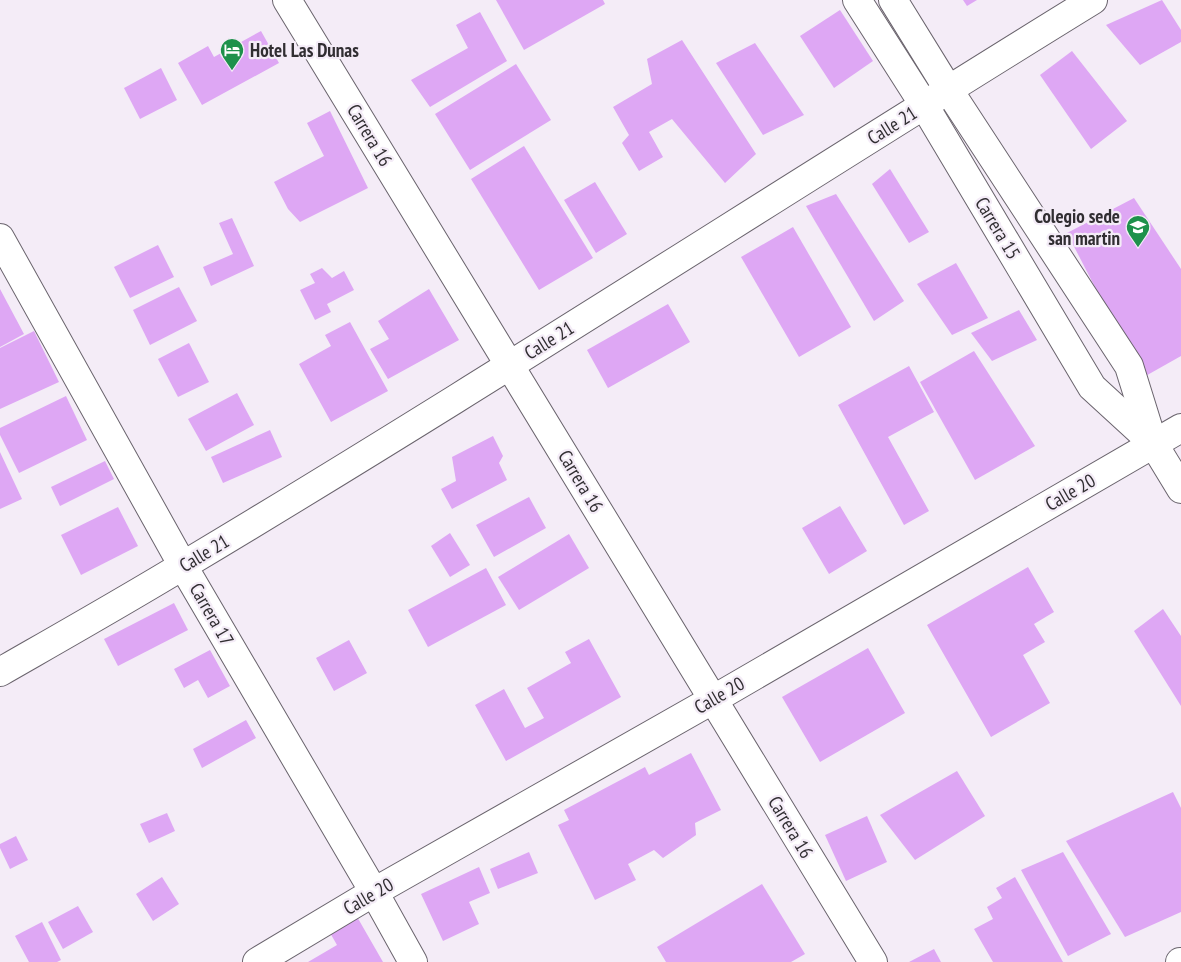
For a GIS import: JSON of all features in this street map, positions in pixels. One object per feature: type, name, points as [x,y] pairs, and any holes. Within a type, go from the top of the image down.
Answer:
[{"type":"street","name":"Carrera 16","points":[[287,0],[873,962]]},
{"type":"street","name":"Carrera 15","points":[[857,0],[924,105],[1092,387],[1153,443]]},
{"type":"street","name":"Carrera 15","points":[[893,0],[948,89],[1129,366],[1153,443],[1181,489]]},
{"type":"street","name":"Calle 21","points":[[0,672],[183,566],[510,365],[948,89],[1093,0]]},
{"type":"street","name":"Carrera 17","points":[[0,238],[183,566],[413,962]]},
{"type":"street","name":"Calle 20","points":[[257,962],[374,892],[714,699],[1181,428]]},
{"type":"building","points":[[496,0],[603,0],[605,4],[524,50]]},
{"type":"building","points":[[963,0],[977,0],[967,6]]},
{"type":"building","points":[[1162,0],[1181,30],[1181,42],[1140,65],[1106,25]]},
{"type":"building","points":[[840,10],[873,61],[834,88],[800,36]]},
{"type":"building","points":[[480,12],[507,61],[430,107],[411,80],[468,48],[456,25]]},
{"type":"building","points":[[261,31],[279,63],[202,105],[178,63],[208,46],[214,57]]},
{"type":"building","points":[[682,40],[756,154],[725,183],[672,119],[649,132],[663,157],[639,171],[622,143],[629,135],[613,107],[652,84],[647,59]]},
{"type":"building","points":[[755,43],[804,115],[763,135],[716,63]]},
{"type":"building","points":[[1072,51],[1127,121],[1091,149],[1040,75]]},
{"type":"building","points":[[516,64],[551,120],[470,170],[435,114]]},
{"type":"building","points":[[161,68],[177,100],[140,119],[124,88]]},
{"type":"building","points":[[330,111],[368,188],[300,222],[288,209],[274,182],[324,156],[307,123]]},
{"type":"building","points":[[524,146],[593,258],[539,290],[471,179]]},
{"type":"building","points":[[890,169],[929,232],[909,243],[872,184]]},
{"type":"building","points":[[595,182],[627,234],[596,253],[564,200]]},
{"type":"building","points":[[836,194],[904,301],[874,321],[806,206]]},
{"type":"building","points":[[1134,198],[1181,269],[1181,356],[1142,378],[1067,233]]},
{"type":"building","points":[[232,218],[254,266],[211,286],[203,267],[233,254],[219,223]]},
{"type":"building","points":[[793,227],[851,327],[799,357],[741,257]]},
{"type":"building","points":[[158,245],[174,277],[130,298],[114,267]]},
{"type":"building","points":[[956,263],[988,318],[952,335],[917,284]]},
{"type":"building","points":[[322,268],[332,278],[344,271],[354,290],[327,304],[331,312],[315,320],[300,290],[315,283],[310,274]]},
{"type":"building","points":[[179,287],[197,321],[150,345],[133,310]]},
{"type":"building","points":[[0,289],[24,334],[0,347]]},
{"type":"building","points":[[429,289],[459,340],[388,379],[370,349],[389,339],[378,321]]},
{"type":"building","points":[[668,304],[690,342],[608,388],[587,350]]},
{"type":"building","points":[[1019,310],[1037,340],[992,361],[971,333]]},
{"type":"building","points":[[350,322],[388,391],[331,422],[299,364],[331,346],[325,335]]},
{"type":"building","points":[[34,331],[59,382],[0,409],[0,348]]},
{"type":"building","points":[[189,343],[209,382],[178,397],[158,359]]},
{"type":"building","points":[[974,351],[1035,446],[975,480],[920,382]]},
{"type":"building","points":[[909,366],[934,412],[888,437],[929,511],[904,525],[838,405]]},
{"type":"building","points":[[237,393],[254,425],[206,451],[188,419]]},
{"type":"building","points":[[66,396],[87,440],[19,473],[0,435],[0,428]]},
{"type":"building","points":[[270,430],[282,457],[223,483],[211,457]]},
{"type":"building","points":[[493,436],[503,456],[499,463],[507,480],[452,509],[441,489],[456,481],[452,457]]},
{"type":"building","points":[[0,452],[22,499],[0,509]]},
{"type":"building","points":[[105,461],[114,479],[60,506],[51,487]]},
{"type":"building","points":[[529,497],[546,528],[494,557],[476,525]]},
{"type":"building","points":[[840,506],[867,551],[829,574],[802,528]]},
{"type":"building","points":[[118,507],[138,546],[81,575],[61,535]]},
{"type":"building","points":[[450,533],[470,565],[450,577],[431,546]]},
{"type":"building","points":[[569,534],[589,568],[519,610],[498,577]]},
{"type":"building","points":[[1028,567],[1054,612],[1034,624],[1045,642],[1023,655],[1050,703],[991,737],[927,625]]},
{"type":"building","points":[[486,568],[506,605],[428,647],[408,610]]},
{"type":"building","points":[[174,603],[188,630],[118,666],[104,639]]},
{"type":"building","points":[[1163,609],[1181,636],[1181,706],[1134,631]]},
{"type":"building","points":[[589,639],[621,697],[506,761],[475,705],[504,689],[525,728],[544,718],[527,688],[571,663],[565,652]]},
{"type":"building","points":[[349,640],[367,673],[334,691],[316,658]]},
{"type":"building","points":[[868,648],[905,713],[820,762],[782,697]]},
{"type":"building","points":[[210,650],[230,686],[208,698],[198,680],[184,688],[174,669]]},
{"type":"building","points":[[246,720],[256,738],[202,768],[193,749]]},
{"type":"building","points":[[691,753],[721,810],[695,823],[696,835],[663,858],[654,850],[628,864],[636,880],[595,900],[558,825],[569,820],[564,810],[645,767],[649,775]]},
{"type":"building","points":[[957,771],[985,816],[915,860],[880,815]]},
{"type":"building","points":[[1173,792],[1181,808],[1181,912],[1125,937],[1066,841]]},
{"type":"building","points":[[167,813],[175,831],[149,843],[140,824]]},
{"type":"building","points":[[867,816],[887,862],[846,881],[825,835]]},
{"type":"building","points":[[16,836],[28,860],[10,869],[0,844]]},
{"type":"building","points":[[529,852],[538,873],[498,889],[490,869]]},
{"type":"building","points":[[1063,852],[1111,934],[1068,956],[1021,870]]},
{"type":"building","points":[[479,867],[490,893],[469,902],[479,924],[443,941],[421,894]]},
{"type":"building","points":[[162,877],[179,904],[153,921],[136,894]]},
{"type":"building","points":[[1015,877],[1063,962],[993,962],[974,929],[993,919],[987,907],[1002,898],[996,888]]},
{"type":"building","points":[[762,884],[805,954],[791,962],[666,962],[657,947]]},
{"type":"building","points":[[78,906],[93,932],[63,949],[48,922]]},
{"type":"building","points":[[356,915],[383,962],[308,962],[337,945],[329,931]]},
{"type":"building","points":[[42,922],[61,960],[57,962],[29,962],[15,936]]},
{"type":"building","points":[[934,949],[941,962],[909,962]]},
{"type":"place","name":"Hotel Las Dunas","points":[[232,71]]},
{"type":"place","name":"Colegio sede san martin","points":[[1138,248]]}]
